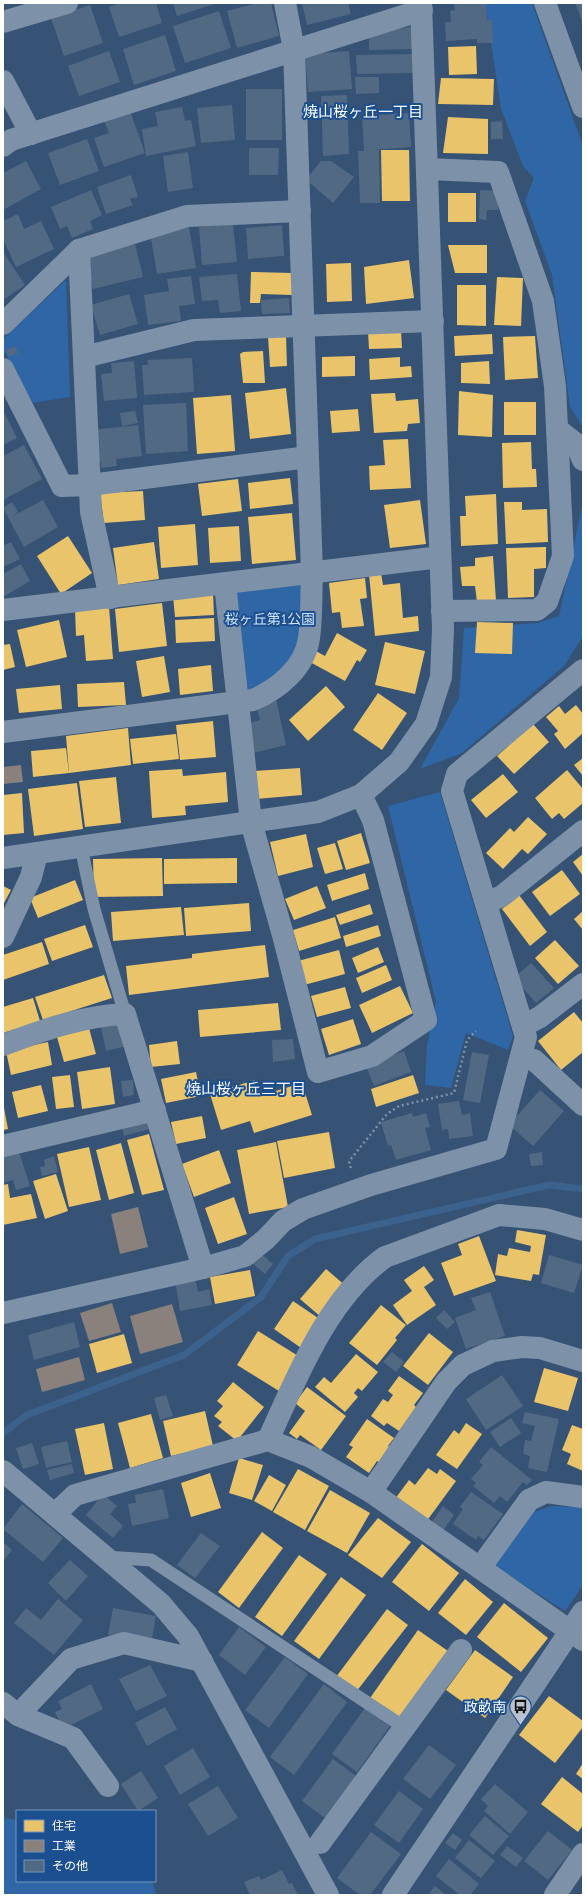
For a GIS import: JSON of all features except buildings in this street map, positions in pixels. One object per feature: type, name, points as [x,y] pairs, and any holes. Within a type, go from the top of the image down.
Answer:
[{"type":"street","points":[[3,22],[67,3]]},
{"type":"street","points":[[3,732],[253,700],[270,693],[288,678],[301,659],[309,640],[312,573],[294,50],[285,3]]},
{"type":"street","points":[[545,3],[583,107]]},
{"type":"street","points":[[3,146],[11,140],[294,50],[422,7],[442,611],[441,676],[426,724],[399,762],[361,795],[318,812],[3,858]]},
{"type":"street","points":[[3,82],[31,134]]},
{"type":"street","points":[[427,169],[498,172],[543,301],[555,386],[563,556],[547,602],[537,610],[442,611]]},
{"type":"street","points":[[3,324],[79,250],[187,216],[300,211]]},
{"type":"street","points":[[79,250],[91,512],[110,598]]},
{"type":"street","points":[[84,357],[194,330],[432,321]]},
{"type":"street","points":[[3,369],[62,486],[90,485],[308,457]]},
{"type":"street","points":[[557,429],[576,444],[583,460]]},
{"type":"street","points":[[3,610],[440,557]]},
{"type":"street","points":[[225,584],[251,822],[283,935],[318,1072],[372,1056],[426,1020],[373,820],[361,795]]},
{"type":"street","points":[[3,1313],[202,1268],[245,1256],[266,1239],[283,1221],[303,1209],[371,1185],[496,1149],[526,1037],[452,791],[457,774],[583,670]]},
{"type":"street","points":[[486,903],[502,896],[583,831]]},
{"type":"street","points":[[3,937],[32,877],[37,853]]},
{"type":"street","points":[[523,1026],[540,1017],[583,984]]},
{"type":"street","points":[[3,1045],[55,1026],[102,1015],[125,1014],[202,1268]]},
{"type":"street","points":[[521,1058],[534,1060],[583,1105]]},
{"type":"street","points":[[3,1146],[155,1110]]},
{"type":"street","points":[[268,1440],[302,1366],[338,1305],[371,1268],[386,1257],[499,1215],[545,1219],[583,1230]]},
{"type":"street","points":[[371,1492],[446,1382],[463,1364],[493,1351],[522,1347],[540,1348],[583,1361]]},
{"type":"street","points":[[55,1514],[74,1495],[268,1440],[311,1457],[371,1492],[576,1636]]},
{"type":"street","points":[[3,1472],[161,1604],[188,1636],[328,1895]]},
{"type":"street","points":[[480,1568],[529,1500],[546,1492],[583,1497]]},
{"type":"street","points":[[393,1895],[576,1636],[583,1612]]},
{"type":"street","points":[[108,1786],[73,1738],[10,1709],[70,1659],[124,1644],[202,1661]]},
{"type":"street","points":[[320,1843],[460,1650]]},
{"type":"street","points":[[555,1895],[583,1854]]},
{"type":"lane","points":[[80,847],[94,909],[125,1014]]},
{"type":"lane","points":[[106,1557],[151,1560],[404,1727]]},
{"type":"path","points":[[371,1185],[350,1167],[350,1160],[387,1114],[399,1106],[454,1093],[467,1040],[476,1031]]},
{"type":"green space","points":[[485,3],[532,3],[583,146],[583,427],[570,407],[552,275],[525,201],[534,178],[523,166],[501,109]]},
{"type":"green space","points":[[66,280],[70,397],[33,403],[3,349],[3,339]]},
{"type":"green space","points":[[583,502],[583,636],[564,666],[462,753],[420,769],[459,698],[464,628],[538,623],[559,616]]},
{"type":"green space","name":"桜ヶ丘第1公園","points":[[305,583],[302,632],[285,675],[245,695],[233,589]]},
{"type":"green space","points":[[440,792],[513,1036],[508,1050],[466,1033],[451,1088],[425,1085],[427,1045],[436,1002],[388,806]]},
{"type":"green space","points":[[552,1506],[580,1507],[583,1509],[583,1585],[565,1611],[494,1566],[534,1512]]},
{"type":"green space","points":[[3,1818],[16,1820],[16,1882],[152,1882],[157,1895],[3,1895]]},
{"type":"waterway","points":[[3,1433],[27,1415],[184,1355],[261,1297],[288,1256],[315,1239],[549,1185],[583,1189]]},
{"type":"place","name":"政畝南","points":[[521,1726]]},
{"type":"district","name":"焼山桜ヶ丘一丁目","points":[[363,112]]},
{"type":"district","name":"焼山桜ヶ丘三丁目","points":[[246,1089]]}]
